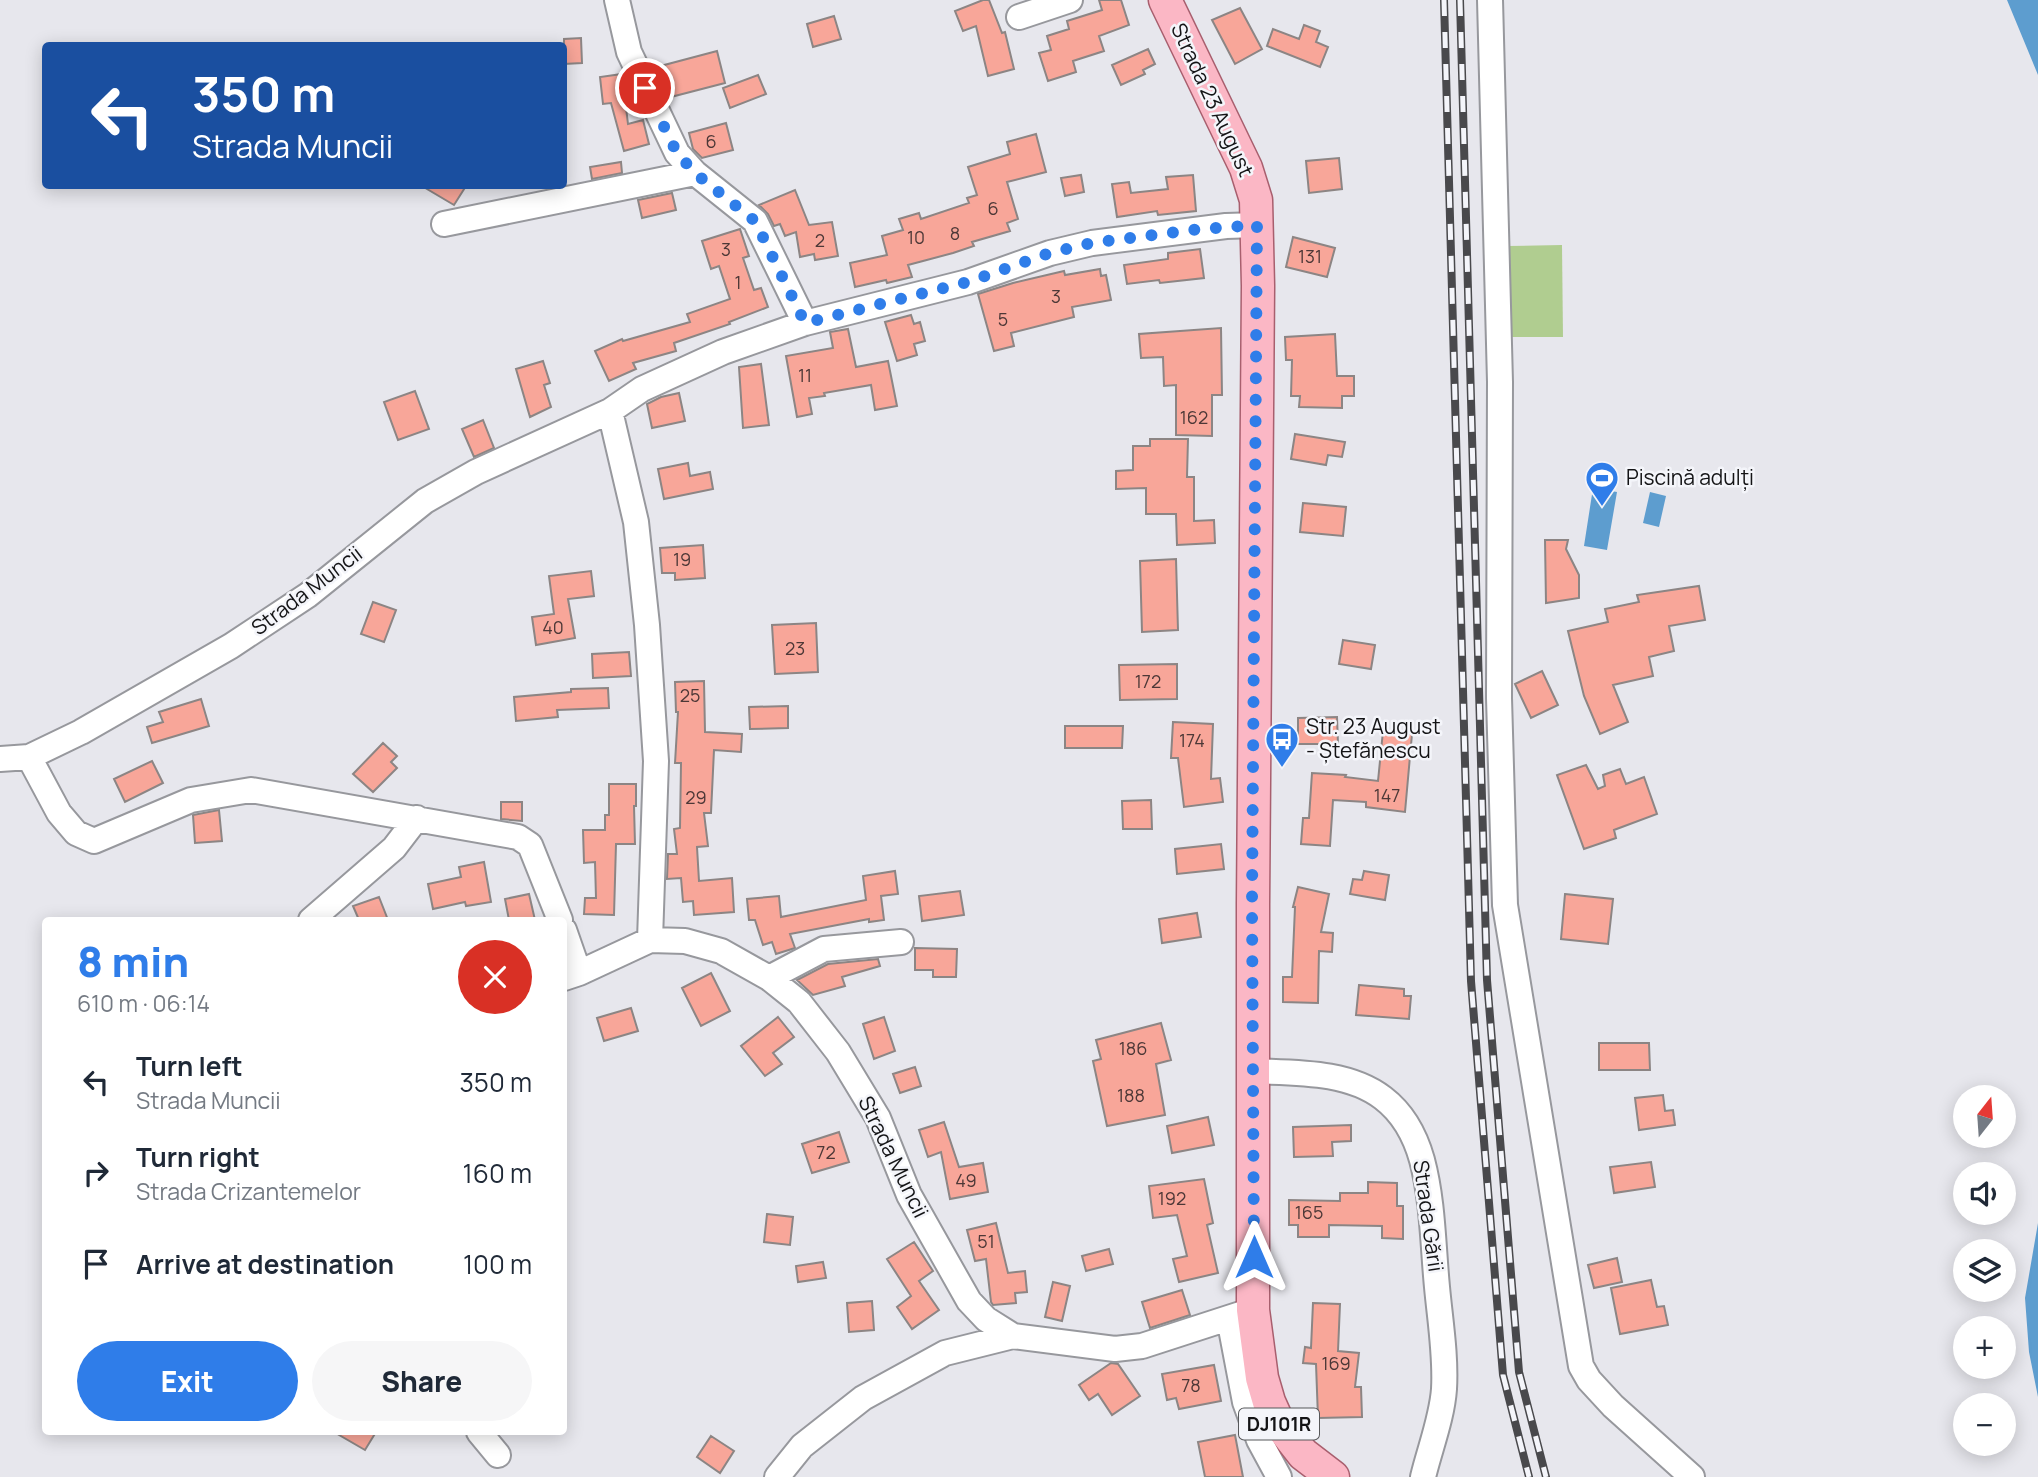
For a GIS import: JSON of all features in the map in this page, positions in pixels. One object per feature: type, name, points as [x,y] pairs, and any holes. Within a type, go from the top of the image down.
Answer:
[{"type":"main road","name":"Strada 23 August","points":[[1165,0],[1246,168],[1256,200],[1252,904],[1254,1071],[1241,1314],[1278,1422],[1303,1454],[1333,1477]]},
{"type":"street","points":[[617,0],[629,52],[677,153],[695,173],[755,221],[805,323]]},
{"type":"street","points":[[1019,18],[1070,0]]},
{"type":"street","points":[[1490,0],[1500,382],[1499,698],[1505,905],[1581,1366],[1613,1406],[1692,1477]]},
{"type":"street","points":[[444,224],[695,173]]},
{"type":"street","name":"Strada Muncii","points":[[0,759],[29,757],[81,732],[231,646],[307,595],[425,501],[477,472],[610,411],[642,389],[723,352],[805,323],[968,282],[1050,253],[1092,243],[1187,230],[1257,225]]},
{"type":"street","points":[[610,411],[636,522],[648,638],[656,761],[650,940]]},
{"type":"street","points":[[29,757],[59,813],[76,833],[94,841],[191,800],[251,789],[518,837],[530,845],[559,917]]},
{"type":"street","points":[[314,917],[394,848],[417,818]]},
{"type":"street","name":"Strada Muncii","points":[[571,976],[650,940],[685,941],[721,951],[769,978],[799,1002],[838,1052],[878,1118],[909,1195],[969,1301],[986,1319],[1013,1336]]},
{"type":"street","points":[[769,978],[824,949],[901,942]]},
{"type":"street","points":[[567,950],[571,976]]},
{"type":"street","name":"Strada Gării","points":[[1254,1071],[1339,1079],[1369,1089],[1406,1120],[1415,1141],[1427,1184],[1444,1389],[1423,1477]]},
{"type":"street","points":[[1241,1314],[1245,1402],[1259,1440],[1279,1477]]},
{"type":"street","name":"Strada Muncii","points":[[777,1477],[802,1446],[863,1398],[944,1353],[1013,1336],[1115,1349],[1142,1346],[1241,1314]]},
{"type":"street","points":[[481,1435],[498,1455]]},
{"type":"green space","points":[[1562,245],[1563,337],[1510,337],[1508,246]]},
{"type":"water","points":[[2007,0],[2038,0],[2038,75]]},
{"type":"water","points":[[1593,488],[1617,492],[1607,550],[1584,546]]},
{"type":"water","points":[[1650,492],[1666,496],[1659,527],[1643,523]]},
{"type":"water","points":[[2038,1223],[2038,1397],[2029,1352],[2025,1298]]},
{"type":"building","points":[[989,0],[1002,33],[1005,32],[1014,69],[988,76],[976,26],[963,31],[955,11]]},
{"type":"building","points":[[1099,0],[1121,0],[1129,25],[1099,36],[1104,51],[1073,61],[1076,72],[1048,81],[1039,53],[1051,50],[1047,36],[1069,29],[1067,21],[1102,10]]},
{"type":"building","points":[[1240,8],[1262,49],[1235,64],[1212,20]]},
{"type":"building","points":[[834,16],[841,39],[813,47],[807,24]]},
{"type":"building","points":[[1304,25],[1320,31],[1316,42],[1328,47],[1320,67],[1267,46],[1273,29],[1299,39]]},
{"type":"building","points":[[581,38],[582,63],[567,64],[567,42],[564,42],[564,39]]},
{"type":"building","points":[[1148,49],[1155,64],[1143,70],[1145,74],[1121,85],[1112,65]]},
{"type":"building","points":[[717,51],[725,83],[667,98],[653,68]]},
{"type":"building","points":[[622,74],[628,124],[643,120],[649,144],[624,151],[611,103],[603,104],[600,77]]},
{"type":"building","points":[[758,75],[766,94],[730,108],[723,88]]},
{"type":"building","points":[[726,123],[733,150],[702,158],[693,149],[689,133]]},
{"type":"building","points":[[1036,134],[1046,172],[1007,182],[1018,219],[1007,223],[1010,231],[972,242],[974,246],[953,253],[908,265],[912,277],[855,287],[850,263],[887,255],[882,236],[903,230],[899,219],[919,213],[921,219],[969,203],[967,198],[977,195],[968,167],[1010,154],[1007,142]]},
{"type":"building","points":[[1339,158],[1342,189],[1309,193],[1306,161]]},
{"type":"building","points":[[621,162],[622,173],[592,179],[590,167]]},
{"type":"building","points":[[1081,175],[1084,192],[1065,196],[1061,178]]},
{"type":"building","points":[[1193,175],[1196,211],[1158,215],[1157,211],[1117,217],[1112,184],[1129,182],[1131,193],[1168,189],[1166,177]]},
{"type":"building","points":[[427,189],[464,189],[454,205]]},
{"type":"building","points":[[795,190],[809,225],[832,222],[838,256],[815,260],[814,254],[800,257],[796,232],[785,236],[780,224],[774,226],[759,205]]},
{"type":"building","points":[[672,193],[676,210],[642,218],[638,200]]},
{"type":"building","points":[[740,229],[749,256],[743,258],[754,290],[761,288],[768,307],[729,322],[730,324],[674,343],[676,351],[633,363],[636,369],[609,381],[595,351],[622,339],[623,341],[690,322],[687,314],[730,299],[719,266],[711,269],[702,241]]},
{"type":"building","points":[[1293,237],[1335,248],[1327,277],[1286,267]]},
{"type":"building","points":[[1200,249],[1204,278],[1127,284],[1124,265],[1168,259],[1168,253]]},
{"type":"building","points":[[1100,269],[1101,276],[1106,275],[1111,300],[1072,307],[1074,317],[1011,333],[1014,346],[994,351],[978,294],[1064,271],[1065,275]]},
{"type":"building","points":[[911,315],[914,324],[920,322],[925,341],[914,344],[917,355],[897,361],[885,322]]},
{"type":"building","points":[[1221,328],[1222,395],[1212,395],[1212,436],[1176,435],[1176,385],[1164,386],[1163,357],[1141,358],[1139,334]]},
{"type":"building","points":[[848,329],[856,367],[888,361],[897,406],[875,410],[871,385],[809,398],[812,414],[797,417],[786,356],[833,348],[830,332]]},
{"type":"building","points":[[1335,334],[1337,376],[1354,376],[1354,396],[1342,396],[1342,408],[1299,407],[1300,396],[1291,396],[1292,360],[1286,360],[1285,337]]},
{"type":"building","points":[[543,361],[550,383],[544,385],[551,407],[530,417],[516,369]]},
{"type":"building","points":[[761,364],[769,425],[743,428],[739,367]]},
{"type":"building","points":[[415,391],[429,429],[398,440],[384,402]]},
{"type":"building","points":[[679,393],[685,421],[652,428],[647,404]]},
{"type":"building","points":[[483,420],[494,448],[474,457],[462,429]]},
{"type":"building","points":[[1295,434],[1345,442],[1342,457],[1328,455],[1326,465],[1291,459]]},
{"type":"building","points":[[1150,439],[1188,439],[1187,477],[1194,477],[1194,521],[1214,520],[1215,543],[1177,545],[1176,514],[1146,514],[1146,488],[1116,489],[1116,471],[1133,470],[1133,446],[1150,446]]},
{"type":"building","points":[[688,463],[690,476],[710,472],[713,489],[664,499],[658,469]]},
{"type":"building","points":[[1303,503],[1346,507],[1343,536],[1300,532]]},
{"type":"building","points":[[1545,540],[1568,540],[1566,549],[1579,575],[1579,598],[1546,603]]},
{"type":"building","points":[[703,545],[705,578],[675,580],[675,573],[662,573],[660,548]]},
{"type":"building","points":[[1176,559],[1178,630],[1142,632],[1140,561]]},
{"type":"building","points":[[591,571],[594,596],[568,599],[575,638],[536,645],[532,617],[554,614],[549,576]]},
{"type":"building","points":[[1699,586],[1705,620],[1669,626],[1674,651],[1649,657],[1653,676],[1613,685],[1628,722],[1600,734],[1584,696],[1568,631],[1608,622],[1605,609],[1639,602],[1637,595]]},
{"type":"building","points":[[373,602],[396,610],[384,642],[361,634]]},
{"type":"building","points":[[816,623],[818,672],[775,674],[772,625]]},
{"type":"building","points":[[1343,640],[1375,645],[1371,669],[1339,664]]},
{"type":"building","points":[[629,652],[631,676],[593,678],[592,654]]},
{"type":"building","points":[[1177,664],[1177,699],[1120,700],[1119,665]]},
{"type":"building","points":[[1542,671],[1558,705],[1531,718],[1515,684]]},
{"type":"building","points":[[704,681],[705,732],[742,734],[741,752],[714,750],[711,813],[704,813],[708,846],[697,847],[699,881],[732,878],[734,912],[694,915],[693,901],[683,902],[681,878],[667,879],[668,854],[677,854],[674,829],[680,828],[681,763],[675,763],[678,712],[675,682]]},
{"type":"building","points":[[608,688],[609,708],[557,710],[558,717],[516,721],[514,697],[571,692],[571,689]]},
{"type":"building","points":[[201,699],[209,726],[152,743],[147,727],[163,722],[159,712]]},
{"type":"building","points":[[788,706],[788,728],[750,729],[749,707]]},
{"type":"building","points":[[1337,717],[1338,744],[1298,744],[1298,718]]},
{"type":"building","points":[[1173,722],[1213,724],[1211,779],[1220,778],[1223,802],[1184,807],[1178,758],[1171,758]]},
{"type":"building","points":[[1065,726],[1123,726],[1122,748],[1065,748]]},
{"type":"building","points":[[1383,731],[1412,734],[1405,812],[1366,807],[1366,802],[1333,800],[1330,846],[1301,844],[1303,818],[1309,818],[1312,773],[1346,775],[1345,777],[1378,781]]},
{"type":"building","points":[[383,743],[397,756],[391,762],[397,768],[373,792],[353,774]]},
{"type":"building","points":[[152,761],[163,783],[125,802],[114,779]]},
{"type":"building","points":[[1586,765],[1598,789],[1605,786],[1603,775],[1620,769],[1626,784],[1644,777],[1657,814],[1614,830],[1616,838],[1584,849],[1557,775]]},
{"type":"building","points":[[609,784],[636,784],[635,844],[616,844],[614,915],[584,914],[585,898],[596,898],[595,862],[584,863],[583,830],[605,830],[605,815],[609,815]]},
{"type":"building","points":[[1151,800],[1152,829],[1123,829],[1122,801]]},
{"type":"building","points":[[501,802],[522,802],[522,821],[501,819]]},
{"type":"building","points":[[219,810],[222,841],[195,843],[193,815]]},
{"type":"building","points":[[1221,844],[1224,869],[1177,874],[1175,849]]},
{"type":"building","points":[[484,862],[491,902],[466,906],[465,902],[433,909],[428,884],[461,877],[459,867]]},
{"type":"building","points":[[895,871],[898,894],[881,896],[884,920],[869,922],[869,919],[790,934],[795,948],[776,954],[772,942],[763,945],[755,920],[749,920],[747,899],[779,896],[781,917],[866,900],[863,876]]},
{"type":"building","points":[[1364,871],[1389,875],[1385,900],[1350,894],[1353,879],[1362,880]]},
{"type":"building","points":[[1298,887],[1329,894],[1321,932],[1333,933],[1332,952],[1319,951],[1318,1003],[1283,1002],[1283,977],[1292,977],[1293,907]]},
{"type":"building","points":[[960,891],[964,915],[922,921],[919,896]]},
{"type":"building","points":[[529,894],[534,917],[508,917],[505,899]]},
{"type":"building","points":[[1565,894],[1613,899],[1608,944],[1561,939]]},
{"type":"building","points":[[379,897],[387,917],[358,917],[353,906]]},
{"type":"building","points":[[1197,913],[1201,937],[1162,943],[1159,919]]},
{"type":"building","points":[[915,948],[957,949],[956,977],[933,977],[933,970],[915,970]]},
{"type":"building","points":[[878,959],[880,966],[842,977],[845,986],[813,995],[797,980],[828,964]]},
{"type":"building","points":[[711,973],[730,1011],[701,1026],[682,988]]},
{"type":"building","points":[[1359,985],[1404,989],[1404,996],[1411,996],[1409,1019],[1356,1015]]},
{"type":"building","points":[[631,1008],[638,1031],[604,1041],[597,1018]]},
{"type":"building","points":[[778,1017],[794,1037],[773,1053],[782,1064],[765,1076],[741,1046]]},
{"type":"building","points":[[884,1017],[895,1051],[874,1059],[863,1024]]},
{"type":"building","points":[[1161,1023],[1171,1060],[1156,1064],[1165,1115],[1107,1126],[1093,1061],[1101,1059],[1096,1040]]},
{"type":"building","points":[[1599,1043],[1649,1043],[1650,1070],[1599,1070]]},
{"type":"building","points":[[915,1067],[921,1086],[900,1093],[893,1074]]},
{"type":"building","points":[[1663,1095],[1665,1111],[1673,1110],[1675,1125],[1639,1130],[1635,1098]]},
{"type":"building","points":[[1208,1117],[1214,1145],[1172,1153],[1167,1126]]},
{"type":"building","points":[[944,1122],[959,1167],[983,1163],[988,1192],[950,1199],[941,1152],[928,1157],[919,1130]]},
{"type":"building","points":[[1351,1125],[1351,1141],[1332,1142],[1333,1156],[1294,1157],[1293,1127]]},
{"type":"building","points":[[839,1132],[849,1162],[812,1173],[802,1144]]},
{"type":"building","points":[[1651,1162],[1655,1187],[1614,1193],[1610,1167]]},
{"type":"building","points":[[1204,1179],[1213,1223],[1207,1225],[1218,1273],[1179,1282],[1173,1259],[1187,1256],[1177,1215],[1153,1218],[1149,1186]]},
{"type":"building","points":[[1368,1182],[1397,1183],[1397,1206],[1403,1206],[1403,1239],[1382,1238],[1382,1226],[1329,1225],[1329,1237],[1298,1237],[1298,1225],[1289,1225],[1289,1200],[1340,1201],[1340,1193],[1368,1193]]},
{"type":"building","points":[[767,1214],[793,1217],[790,1245],[764,1242]]},
{"type":"building","points":[[996,1223],[1008,1273],[1025,1271],[1027,1292],[1015,1293],[1016,1303],[993,1305],[986,1259],[975,1261],[967,1230]]},
{"type":"building","points":[[914,1242],[933,1271],[919,1281],[939,1310],[912,1329],[897,1307],[911,1296],[887,1259]]},
{"type":"building","points":[[1109,1249],[1113,1264],[1086,1271],[1082,1256]]},
{"type":"building","points":[[1617,1258],[1622,1282],[1594,1288],[1588,1265]]},
{"type":"building","points":[[823,1262],[826,1278],[798,1282],[796,1266]]},
{"type":"building","points":[[1651,1280],[1657,1307],[1664,1306],[1668,1325],[1620,1334],[1611,1288]]},
{"type":"building","points":[[1053,1282],[1070,1286],[1062,1321],[1045,1317]]},
{"type":"building","points":[[1182,1290],[1190,1315],[1150,1328],[1142,1302]]},
{"type":"building","points":[[872,1301],[874,1330],[849,1332],[847,1303]]},
{"type":"building","points":[[1313,1303],[1340,1304],[1338,1351],[1359,1353],[1355,1387],[1361,1387],[1362,1417],[1318,1418],[1316,1364],[1303,1363],[1305,1347],[1311,1348]]},
{"type":"building","points":[[1111,1363],[1118,1364],[1140,1396],[1112,1415],[1098,1394],[1089,1400],[1079,1385]]},
{"type":"building","points":[[1214,1365],[1221,1401],[1179,1409],[1176,1398],[1167,1400],[1162,1374]]},
{"type":"building","points":[[339,1435],[374,1435],[365,1450]]},
{"type":"building","points":[[1235,1435],[1243,1477],[1205,1477],[1198,1442]]},
{"type":"building","points":[[711,1436],[734,1451],[720,1473],[697,1457]]},
{"type":"railway","points":[[1444,0],[1471,981],[1503,1375],[1529,1477]]},
{"type":"railway","points":[[1460,0],[1487,980],[1519,1372],[1546,1477]]},
{"type":"place","name":"Piscină adulți","points":[[1602,508]]},
{"type":"place","name":"Str. 23 August - Ștefănescu","points":[[1282,769]]},
{"type":"route","points":[[645,88],[677,153],[695,173],[755,221],[805,323],[866,310],[968,282],[1050,253],[1092,243],[1226,226],[1257,225],[1252,904],[1254,1257]]}]
